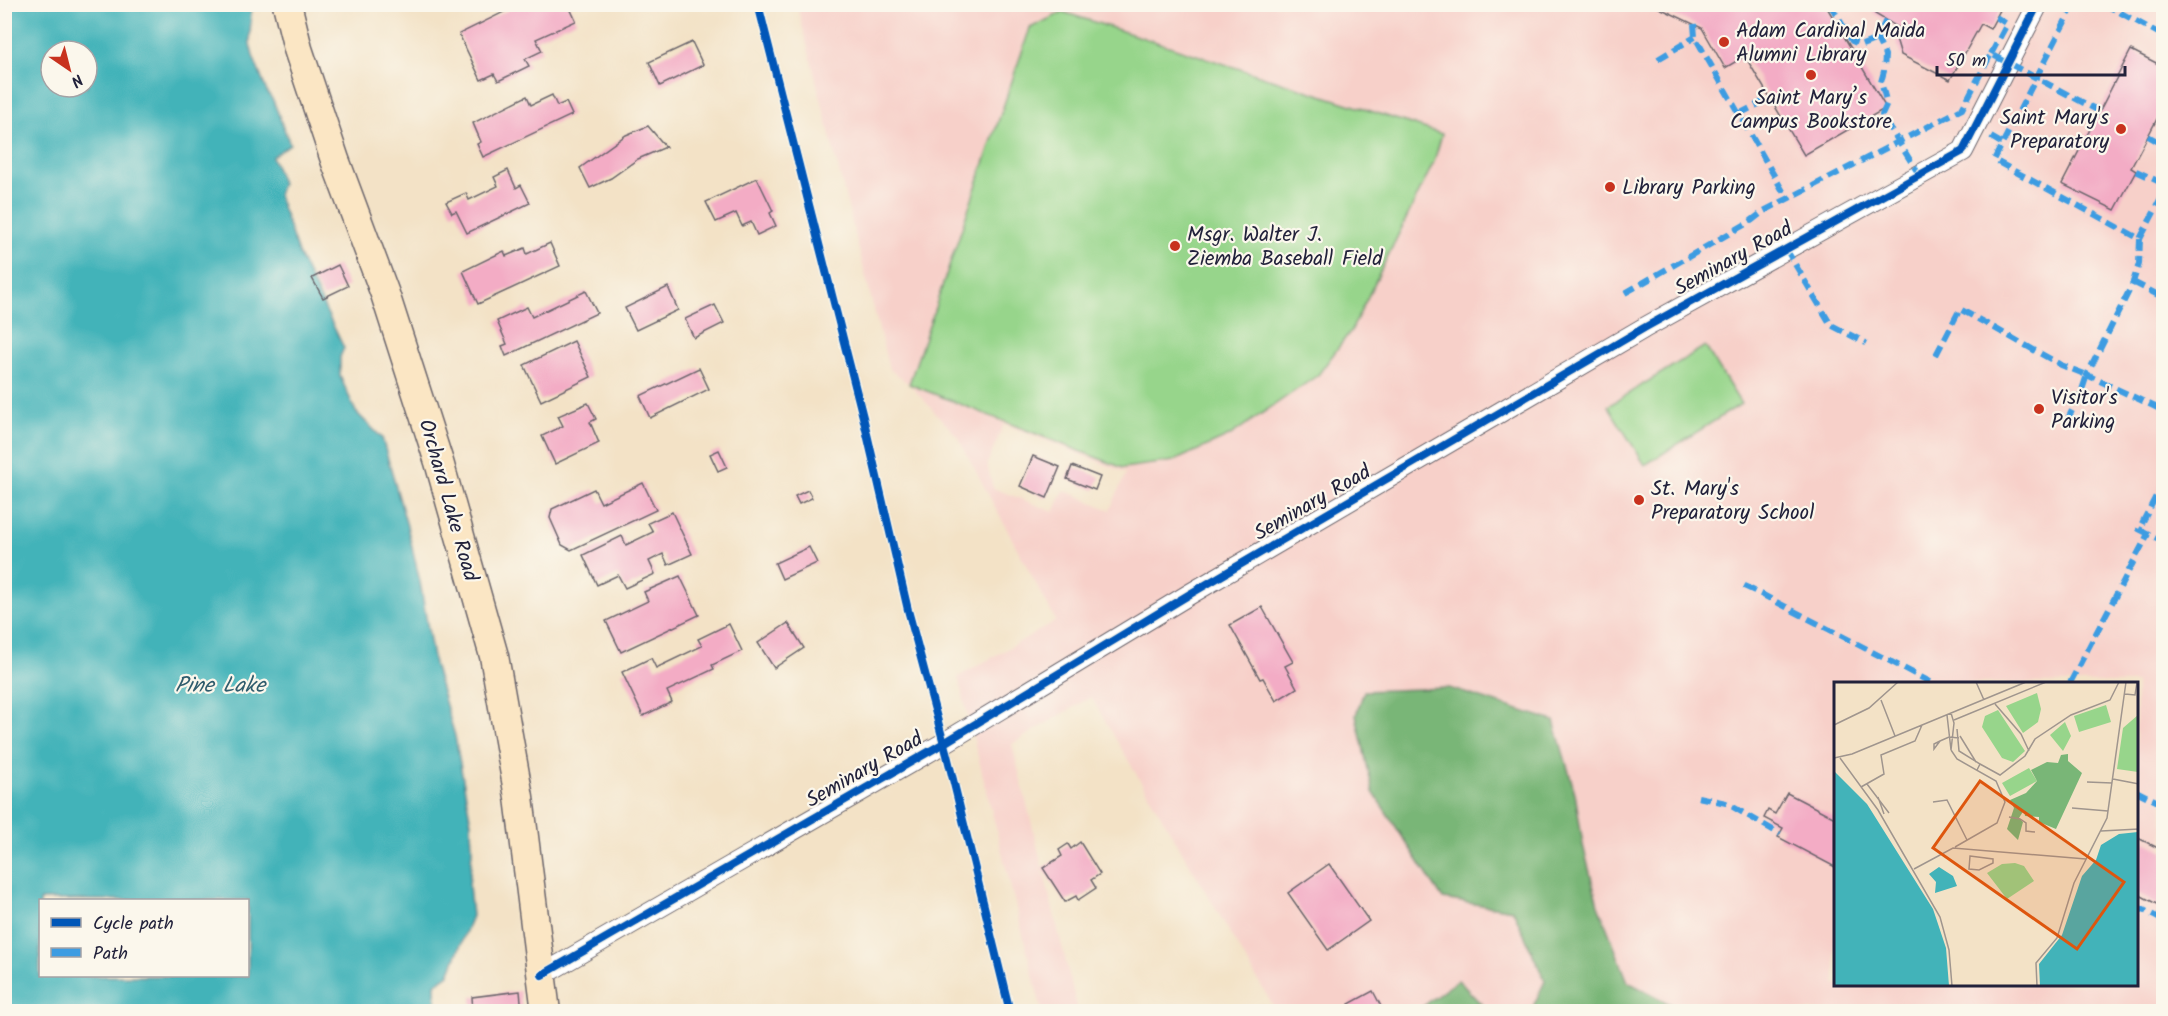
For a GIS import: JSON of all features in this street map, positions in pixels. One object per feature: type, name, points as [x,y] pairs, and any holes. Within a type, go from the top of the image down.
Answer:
[{"type":"main road","name":"Orchard Lake Road","points":[[287,4],[298,49],[385,294],[432,441],[494,656],[517,785],[546,1011]]},
{"type":"street","name":"Seminary Road","points":[[542,975],[952,739],[1190,594],[1644,328],[1963,151],[2038,4]]},
{"type":"shaded area","name":"St. Mary's Preparatory School","points":[[797,5],[2163,5],[2163,1011],[1276,1011],[1091,697],[1012,744],[1078,1011],[1042,1011],[958,677],[1056,621],[957,436],[909,384],[889,369]],"holes":[[[1004,424],[1126,473],[1110,510],[1064,490],[1054,512],[993,488],[987,464]]]},
{"type":"green space","name":"Msgr. Walter J. Ziemba Baseball Field","points":[[1063,12],[1442,134],[1434,162],[1352,329],[1318,375],[1229,436],[1174,461],[1123,468],[909,384],[1030,28]]},
{"type":"green space","points":[[1705,346],[1741,404],[1645,465],[1608,406]]},
{"type":"green space","points":[[1449,688],[1554,721],[1575,793],[1583,845],[1598,905],[1628,982],[1683,1011],[1531,1011],[1545,981],[1513,910],[1443,899],[1373,792],[1356,715],[1364,691]]},
{"type":"green space","points":[[1458,980],[1488,1011],[1417,1011]]},
{"type":"water","name":"Pine Lake","points":[[5,4],[251,5],[250,44],[253,56],[290,144],[272,157],[282,183],[278,195],[298,253],[344,348],[340,357],[340,376],[356,412],[382,438],[407,526],[420,582],[434,664],[455,736],[471,823],[472,851],[469,886],[472,916],[449,974],[435,984],[436,1011],[5,1011]]},
{"type":"building","points":[[520,4],[568,4],[576,21],[536,39],[542,51],[525,59],[529,66],[498,81],[494,74],[481,80],[459,34]]},
{"type":"building","name":"Saint Mary’s Campus Bookstore","points":[[1651,4],[1825,4],[1886,108],[1804,155],[1745,56],[1725,68],[1702,28]]},
{"type":"building","points":[[1867,4],[1988,4],[2000,10],[1990,29],[1981,24],[1950,80],[1901,55],[1895,35],[1899,28],[1875,14]]},
{"type":"building","points":[[692,42],[703,65],[660,86],[649,62]]},
{"type":"building","name":"Saint Mary's Preparatory","points":[[2131,50],[2164,67],[2164,117],[2162,121],[2157,119],[2131,168],[2136,171],[2115,210],[2062,184]]},
{"type":"building","points":[[552,95],[557,106],[566,102],[572,115],[483,157],[477,144],[481,142],[473,123],[527,96],[531,105]]},
{"type":"building","points":[[648,126],[666,147],[638,159],[611,178],[590,188],[580,168],[626,135]]},
{"type":"building","points":[[508,170],[516,188],[521,185],[530,203],[467,233],[456,211],[452,213],[446,202],[466,193],[469,200],[498,186],[494,177]]},
{"type":"building","points":[[757,178],[773,211],[770,213],[776,226],[757,235],[751,222],[742,226],[736,213],[716,222],[706,202]]},
{"type":"building","points":[[550,243],[560,266],[478,304],[463,271],[504,251],[506,256],[525,248],[527,254]]},
{"type":"building","points":[[338,265],[348,286],[323,298],[312,278]]},
{"type":"building","points":[[668,287],[678,310],[636,330],[625,308]]},
{"type":"building","points":[[586,291],[597,313],[506,356],[502,346],[507,344],[497,321],[527,307],[532,317]]},
{"type":"building","points":[[715,305],[724,323],[694,338],[685,319]]},
{"type":"building","points":[[574,341],[591,377],[541,401],[524,365]]},
{"type":"building","points":[[699,368],[709,389],[650,418],[640,396]]},
{"type":"building","points":[[588,403],[596,419],[590,422],[599,443],[555,464],[542,436],[563,426],[558,416]]},
{"type":"building","points":[[719,450],[727,467],[718,471],[710,454]]},
{"type":"building","points":[[1033,456],[1060,467],[1047,498],[1020,486]]},
{"type":"building","points":[[1072,466],[1100,477],[1095,490],[1067,479]]},
{"type":"building","points":[[643,483],[656,510],[571,550],[562,545],[550,518],[552,509],[594,489],[601,503]]},
{"type":"building","points":[[808,490],[812,498],[799,504],[795,496]]},
{"type":"building","points":[[672,512],[692,554],[668,565],[663,554],[649,561],[655,574],[625,588],[618,575],[597,585],[583,555],[622,536],[626,545],[653,532],[648,523]]},
{"type":"building","points":[[809,547],[817,563],[782,579],[775,563]]},
{"type":"building","points":[[680,576],[699,615],[621,652],[606,621],[648,601],[644,592]]},
{"type":"building","points":[[1262,607],[1293,662],[1285,666],[1297,688],[1276,701],[1263,678],[1260,679],[1230,625]]},
{"type":"building","points":[[788,623],[804,648],[774,668],[758,643]]},
{"type":"building","points":[[729,624],[742,651],[712,665],[714,669],[667,691],[672,702],[643,716],[622,672],[651,658],[656,668],[702,646],[698,639]]},
{"type":"building","points":[[1787,793],[1834,817],[1834,866],[1778,837],[1783,828],[1764,818],[1768,810],[1775,814]]},
{"type":"building","points":[[2138,838],[2164,851],[2164,908],[2138,894]]},
{"type":"building","points":[[1080,842],[1100,874],[1091,880],[1096,888],[1078,900],[1076,896],[1065,902],[1043,868],[1062,856],[1059,850],[1068,844],[1071,849]]},
{"type":"building","points":[[1329,864],[1369,921],[1328,950],[1288,893]]},
{"type":"building","points":[[520,991],[522,1012],[473,1012],[472,997]]},
{"type":"building","points":[[1373,991],[1384,1012],[1353,1012],[1349,1004]]},
{"type":"marked path","points":[[1830,4],[1852,41],[1862,45],[1877,39]]},
{"type":"marked path","points":[[2074,4],[1994,160],[2140,239],[2164,193]]},
{"type":"marked path","points":[[2104,4],[2164,36]]},
{"type":"marked path","points":[[1991,54],[2007,24],[1996,17]]},
{"type":"marked path","points":[[1886,20],[1877,39],[1885,55],[1881,82],[1887,104],[1882,115],[1920,176]]},
{"type":"marked path","points":[[1694,24],[1695,37],[1788,200]]},
{"type":"marked path","points":[[1658,59],[1695,37]]},
{"type":"marked path","points":[[1625,293],[1751,221],[1764,211],[1962,109],[1991,54],[2099,111]]},
{"type":"marked path","points":[[1739,114],[1770,98]]},
{"type":"marked path","points":[[2148,136],[2164,145]]},
{"type":"marked path","points":[[1991,137],[2003,144]]},
{"type":"marked path","points":[[2136,171],[2164,184]]},
{"type":"marked path","points":[[2140,239],[2139,264],[2132,285],[2087,375],[2164,411]]},
{"type":"marked path","points":[[1786,249],[1831,325],[1866,343]]},
{"type":"marked path","points":[[2133,282],[2164,298]]},
{"type":"marked path","points":[[1936,355],[1960,309],[2061,365],[2087,375],[2066,423]]},
{"type":"marked path","points":[[2164,481],[2139,529],[2159,539],[2164,531]]},
{"type":"marked path","points":[[2071,682],[2148,534]]},
{"type":"marked path","points":[[1744,586],[1930,682]]},
{"type":"marked path","points":[[2138,792],[2164,805]]},
{"type":"marked path","points":[[1698,797],[1726,803],[1780,834]]},
{"type":"marked path","points":[[2138,907],[2164,921]]},
{"type":"cycle path","points":[[758,4],[1010,1012]]},
{"type":"cycle path","points":[[542,975],[944,743],[1190,594],[1644,328],[1963,151],[2038,4]]},
{"type":"place","name":"Adam Cardinal Maida Alumni Library","points":[[1724,42]]},
{"type":"place","name":"Saint Mary’s Campus Bookstore","points":[[1811,75]]},
{"type":"place","name":"Saint Mary's Preparatory","points":[[2121,129]]},
{"type":"place","name":"Library Parking","points":[[1610,187]]},
{"type":"place","name":"Msgr. Walter J. Ziemba Baseball Field","points":[[1175,246]]},
{"type":"place","name":"Visitor's Parking","points":[[2039,409]]},
{"type":"place","name":"St. Mary's Preparatory School","points":[[1639,500]]}]
